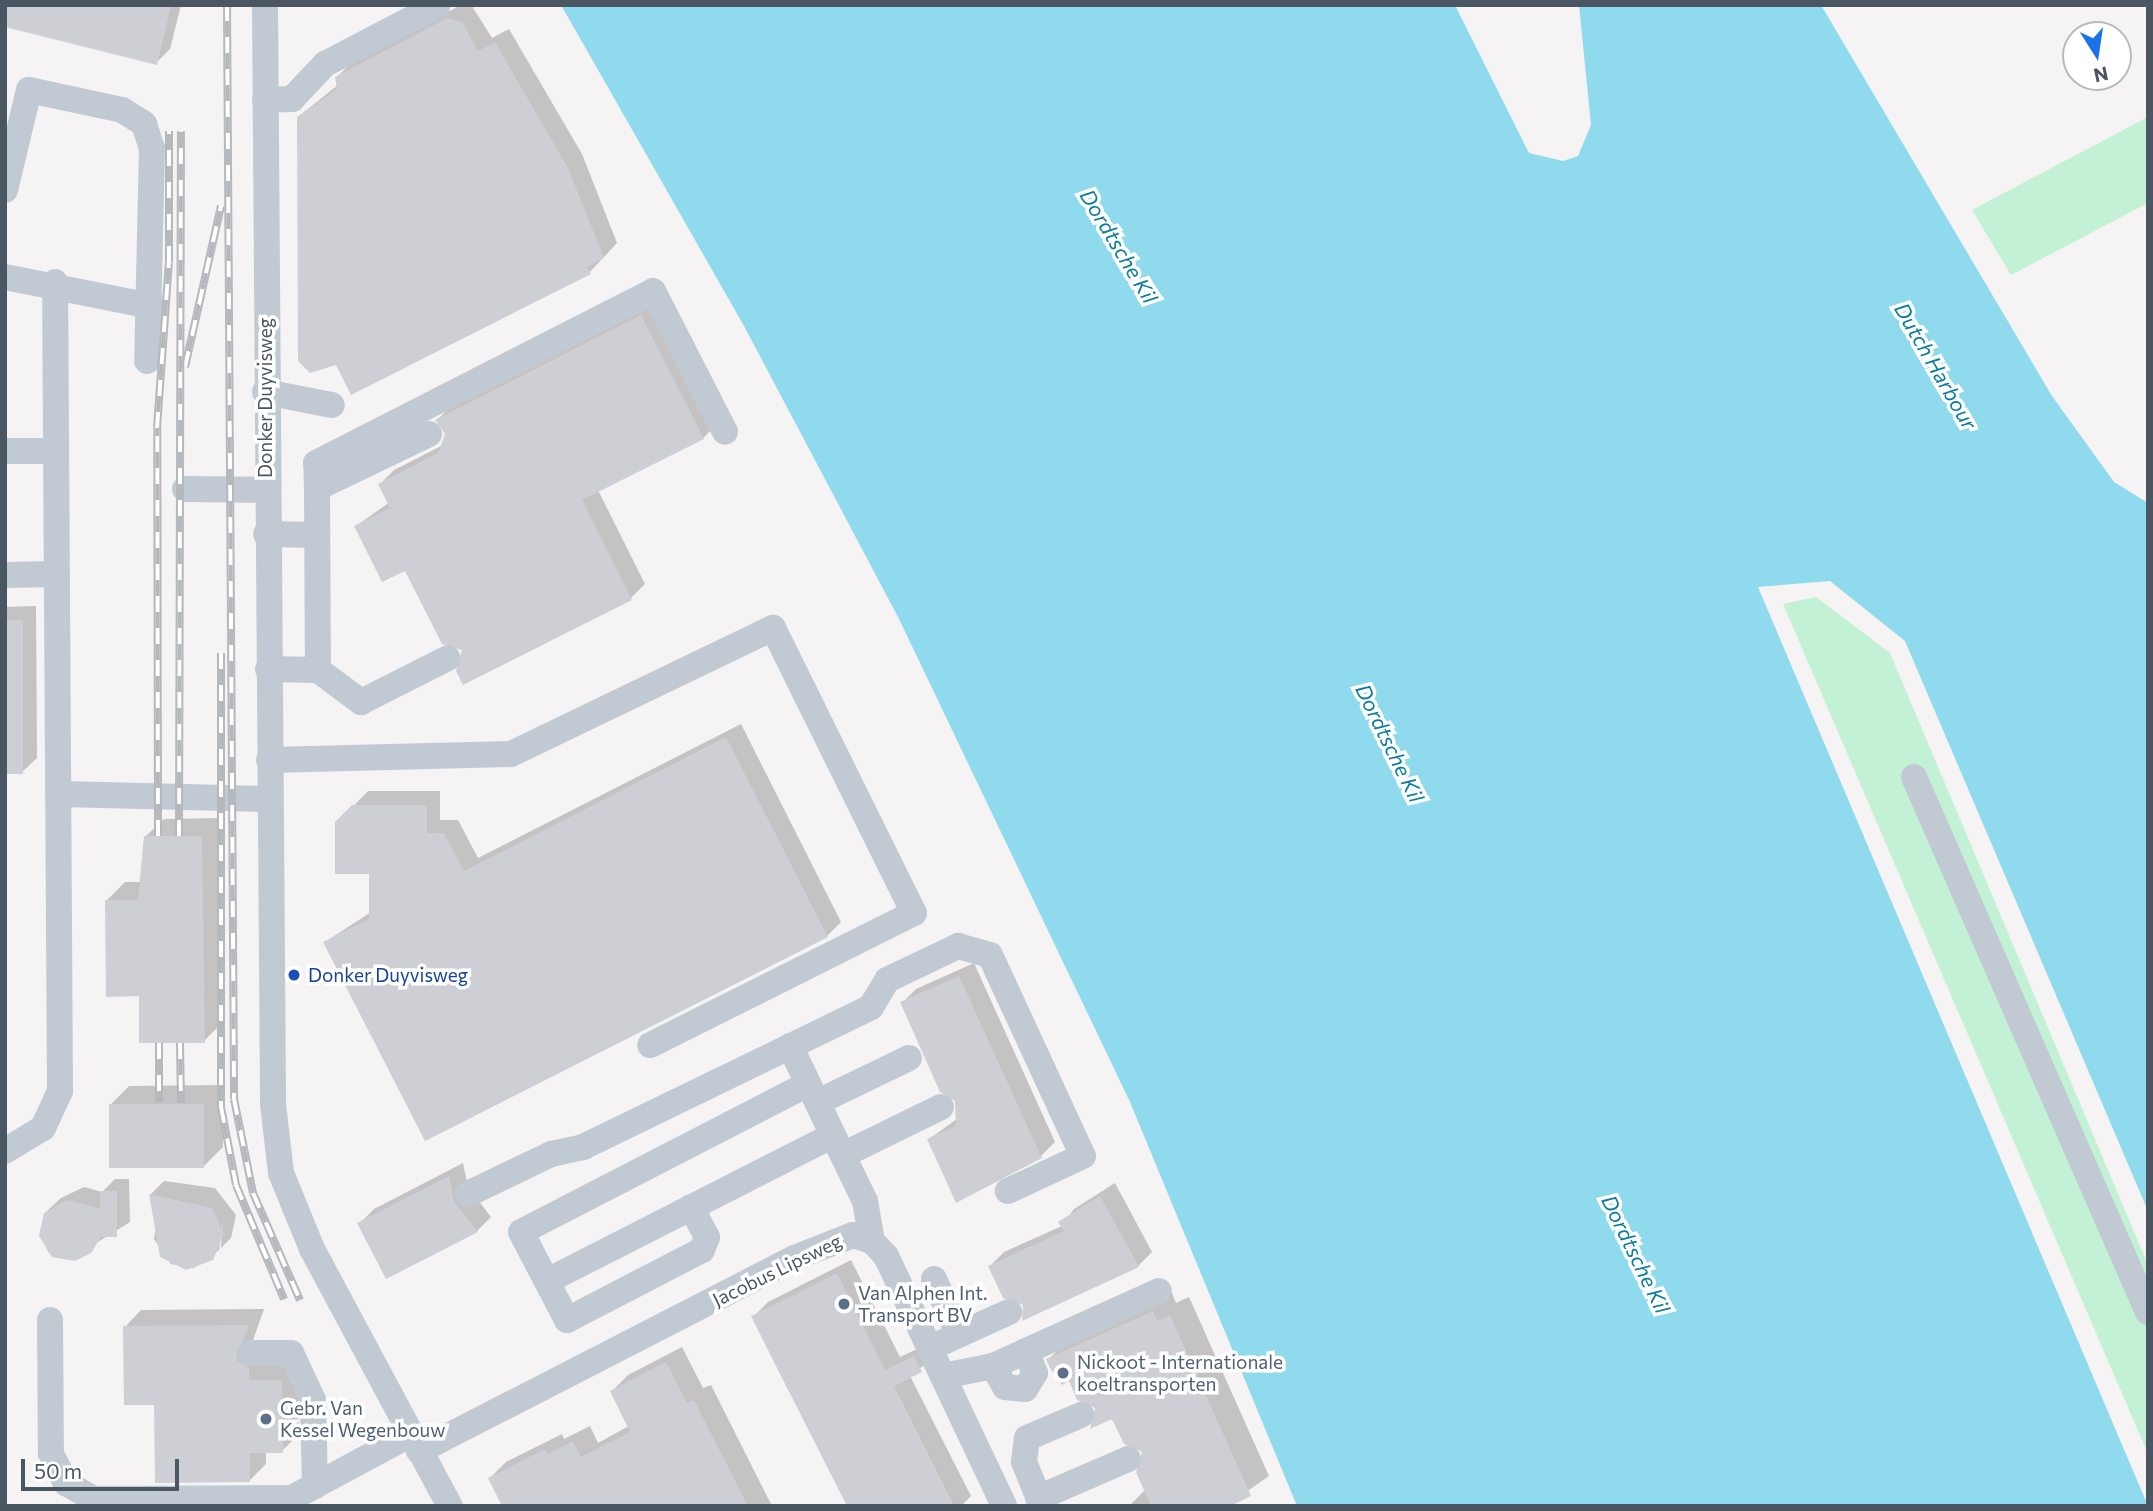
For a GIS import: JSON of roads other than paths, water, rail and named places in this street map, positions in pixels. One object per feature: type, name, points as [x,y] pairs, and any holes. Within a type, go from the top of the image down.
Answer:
[{"type":"street","name":"Donker Duyvisweg","points":[[265,5],[266,534],[273,1104],[282,1173],[312,1249],[450,1506]]},
{"type":"street","points":[[265,100],[292,99],[325,64],[438,5]]},
{"type":"street","points":[[5,190],[29,90],[138,118],[151,139],[152,306],[147,361]]},
{"type":"street","points":[[5,277],[55,282],[152,306]]},
{"type":"street","points":[[5,1151],[43,1128],[60,1091],[61,794],[56,574],[55,282]]},
{"type":"street","points":[[318,670],[316,463],[653,291],[724,432]]},
{"type":"street","points":[[265,392],[332,405]]},
{"type":"street","points":[[317,488],[429,434]]},
{"type":"street","points":[[5,451],[56,451]]},
{"type":"street","points":[[185,489],[266,490]]},
{"type":"street","points":[[266,534],[317,535]]},
{"type":"street","points":[[5,575],[56,574]]},
{"type":"street","points":[[269,760],[511,754],[773,628],[914,914],[650,1045]]},
{"type":"street","points":[[268,669],[318,670],[361,702],[448,658]]},
{"type":"street","points":[[1914,777],[2148,1312]]},
{"type":"street","points":[[61,794],[269,799]]},
{"type":"street","points":[[468,1194],[551,1154],[583,1147],[871,1007],[887,980],[958,946],[990,955],[1083,1156],[1008,1191]]},
{"type":"street","points":[[790,1046],[865,1201],[872,1241]]},
{"type":"street","points":[[691,1207],[707,1237],[702,1250],[567,1320],[522,1232],[813,1093],[909,1058]]},
{"type":"street","points":[[547,1281],[691,1207],[838,1145],[942,1107]]},
{"type":"street","name":"Jacobus Lipsweg","points":[[50,1320],[51,1454],[74,1490],[104,1500],[292,1498],[415,1443],[834,1239],[872,1241],[886,1256],[1004,1506]]},
{"type":"street","points":[[934,1279],[959,1335]]},
{"type":"street","points":[[943,1376],[993,1366],[1005,1387],[1025,1389],[1035,1373],[1026,1351],[1158,1290]]},
{"type":"street","points":[[930,1348],[1009,1312]]},
{"type":"street","points":[[250,1353],[292,1353],[313,1400],[315,1486]]},
{"type":"street","points":[[1081,1415],[1027,1438],[1024,1462],[1040,1502],[1128,1459]]},
{"type":"water","points":[[561,5],[1455,5],[1529,153],[1563,161],[1578,156],[1591,125],[1579,5],[1821,5],[2052,396],[2114,482],[2148,503],[2148,1211],[1905,641],[1830,581],[1758,587],[2148,1506],[1297,1506],[1130,1102],[899,619],[744,326]]},
{"type":"railway","points":[[227,5],[234,1099],[253,1193],[300,1300]]},
{"type":"railway","points":[[158,836],[157,428],[169,262],[169,131]]},
{"type":"railway","points":[[179,836],[181,131]]},
{"type":"railway","points":[[185,367],[221,206]]},
{"type":"railway","points":[[221,653],[221,1107],[236,1185],[284,1299]]},
{"type":"railway","points":[[159,1043],[159,1102]]},
{"type":"railway","points":[[180,1043],[181,1103]]},
{"type":"place","name":"Donker Duyvisweg","points":[[294,975]]},
{"type":"place","name":"Van Alphen Int. Transport BV","points":[[844,1304]]},
{"type":"place","name":"Nickoot - Internationale koeltransporten","points":[[1063,1373]]},
{"type":"place","name":"Gebr. Van Kessel Wegenbouw","points":[[266,1419]]},
{"type":"water label","name":"Dordtsche Kil","points":[[1119,246]]},
{"type":"water label","name":"Dutch Harbour","points":[[1936,366]]},
{"type":"water label","name":"Dordtsche Kil","points":[[1390,743]]},
{"type":"water label","name":"Dordtsche Kil","points":[[1636,1254]]}]
